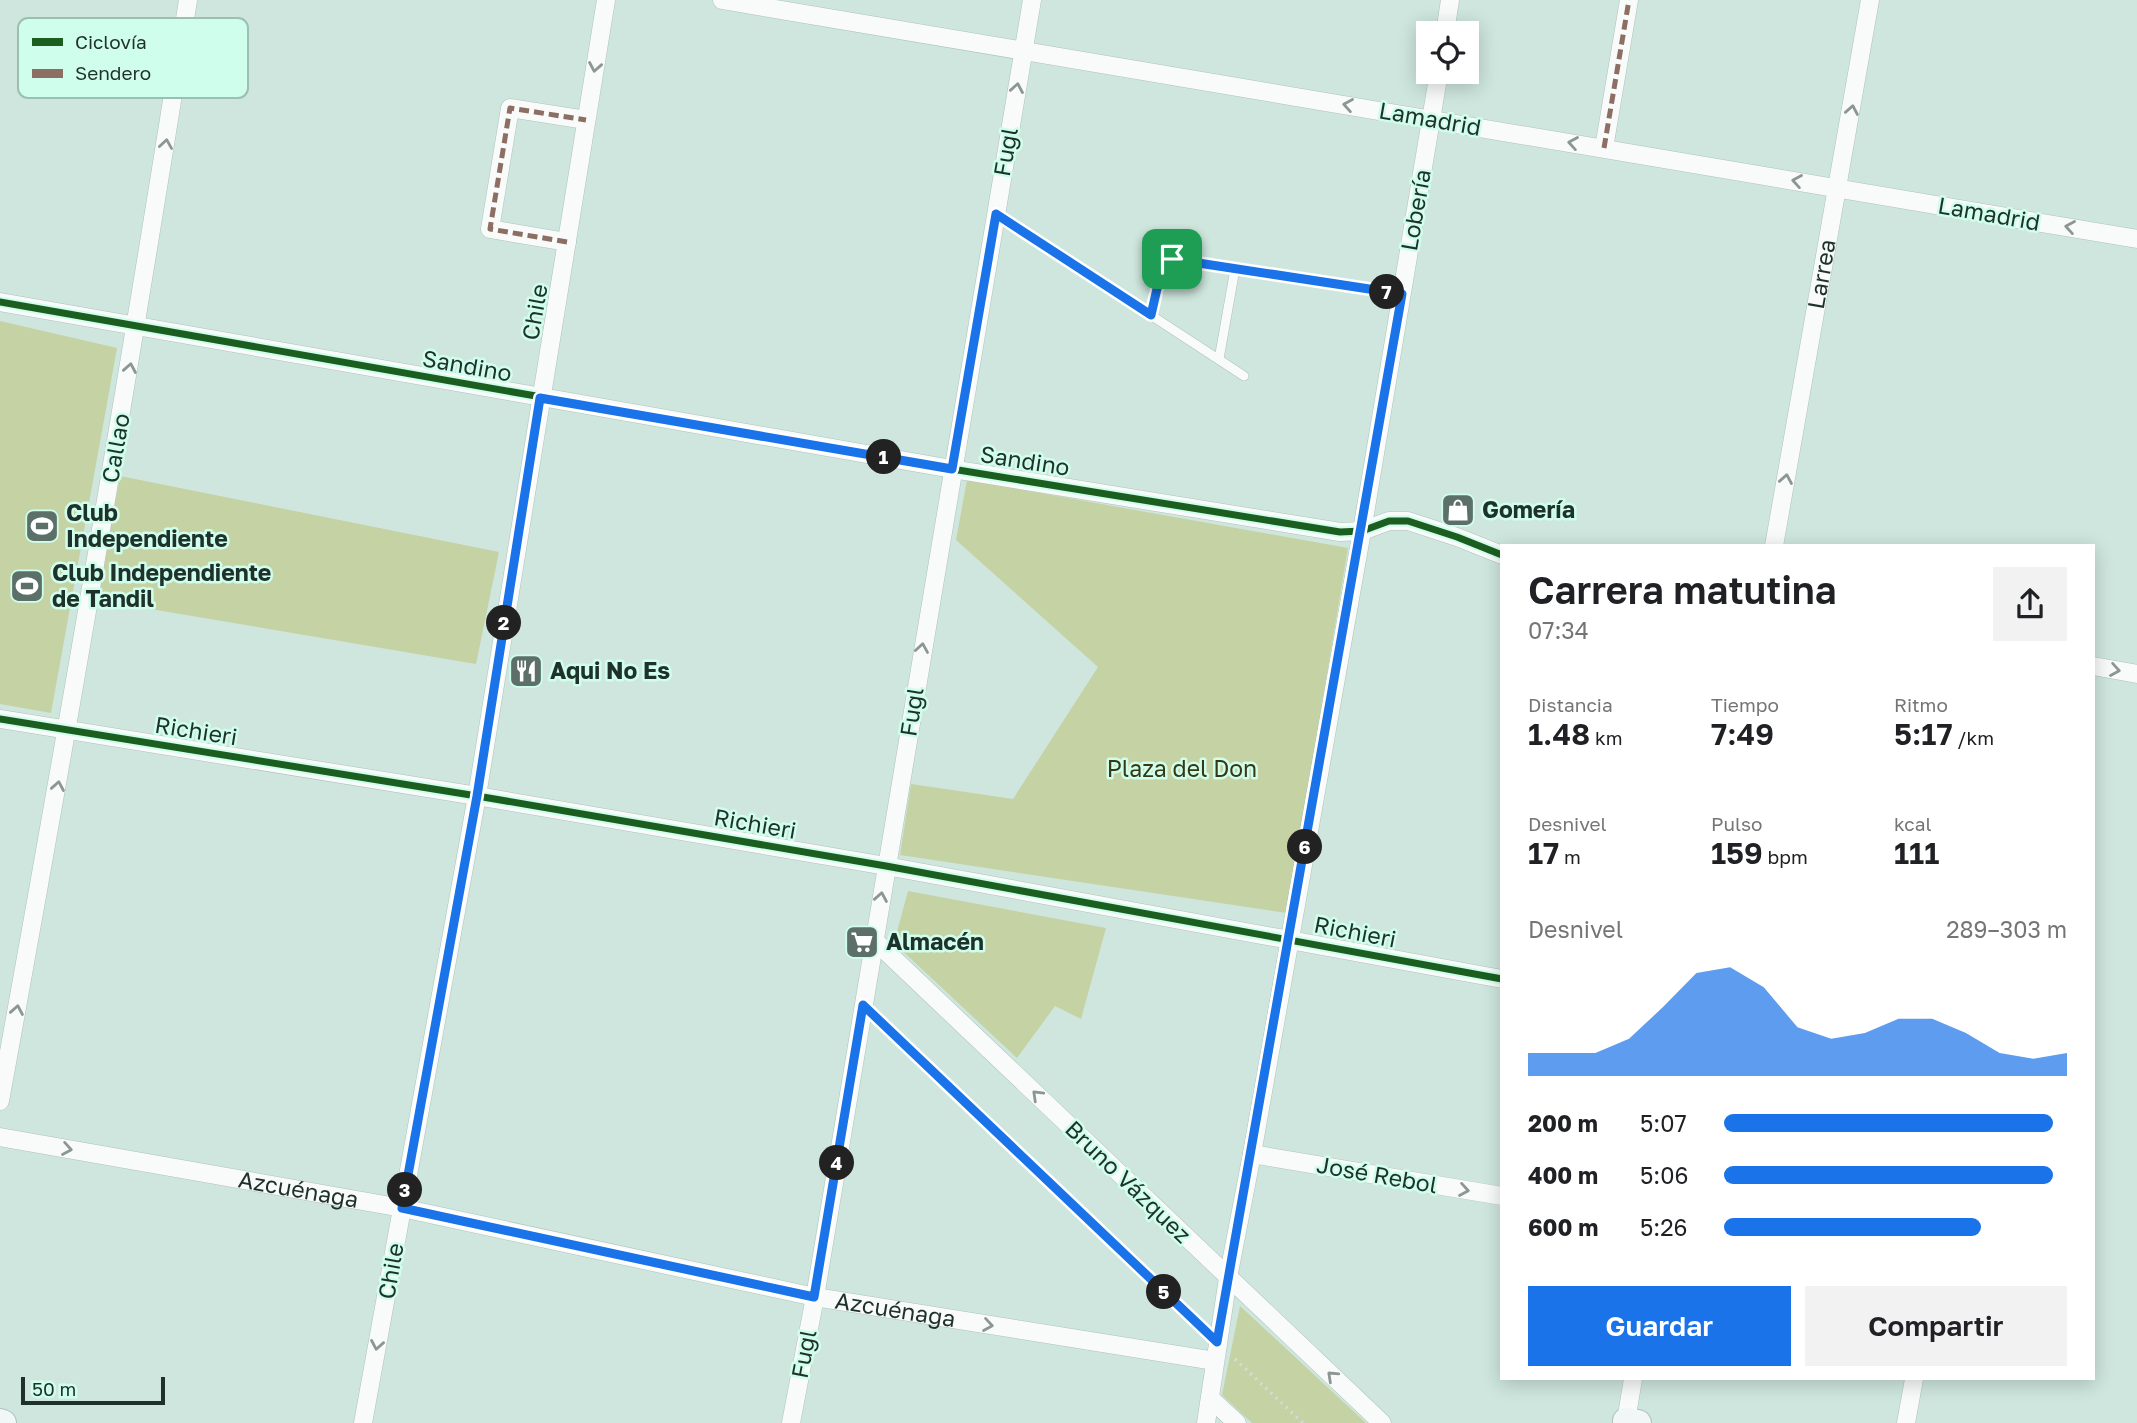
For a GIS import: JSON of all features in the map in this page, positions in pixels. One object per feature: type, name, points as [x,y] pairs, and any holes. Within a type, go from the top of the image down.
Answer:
[{"type":"street","name":"Callao","points":[[185,18],[188,0]]},
{"type":"street","name":"Chile","points":[[363,1423],[477,796],[606,0]]},
{"type":"street","name":"Lamadrid","points":[[722,0],[2137,239]]},
{"type":"street","name":"Fugl","points":[[791,1423],[1032,0]]},
{"type":"street","points":[[1447,21],[1450,0]]},
{"type":"street","points":[[1604,148],[1629,0]]},
{"type":"street","name":"Larrea","points":[[1774,544],[1870,0]]},
{"type":"street","name":"Lobería","points":[[1206,1423],[1228,1278],[1362,531],[1437,84]]},
{"type":"street","name":"Callao","points":[[0,1101],[68,730],[137,327],[173,98]]},
{"type":"street","points":[[567,242],[490,229],[510,108],[586,120]]},
{"type":"street","name":"Sandino","points":[[0,302],[952,469],[1340,532],[1362,531],[1389,521],[1408,521],[1500,554]]},
{"type":"street","points":[[2095,666],[2137,674]]},
{"type":"street","name":"Richieri","points":[[0,719],[477,796],[886,866],[1500,979]]},
{"type":"street","name":"Bruno Vázquez","points":[[874,940],[1382,1423]]},
{"type":"street","name":"Azcuénaga","points":[[0,1137],[402,1208],[814,1297],[1215,1360]]},
{"type":"street","name":"José Rebol","points":[[1252,1154],[1500,1196]]},
{"type":"street","points":[[1630,1422],[1633,1380]]},
{"type":"street","points":[[1906,1423],[1914,1380]]},
{"type":"street","points":[[1210,1398],[1237,1423]]},
{"type":"lane","points":[[996,214],[1244,376]]},
{"type":"lane","points":[[1151,315],[1162,267],[1172,259],[1402,294]]},
{"type":"lane","points":[[1219,359],[1235,269]]},
{"type":"path","points":[[863,1005],[1303,1423]]},
{"type":"green space","name":"Club Independiente","points":[[0,321],[117,348],[51,713],[0,704]]},
{"type":"green space","points":[[120,476],[499,552],[476,664],[97,600]]},
{"type":"green space","name":"Plaza del Don","points":[[967,480],[1348,548],[1287,913],[900,855],[911,784],[1013,799],[1098,667],[956,540]]},
{"type":"green space","points":[[908,891],[1106,928],[1081,1019],[1055,1006],[1017,1058],[894,943]]},
{"type":"green space","points":[[1240,1306],[1366,1423],[1252,1423],[1222,1395]]},
{"type":"marked path","points":[[1604,148],[1629,0]]},
{"type":"marked path","points":[[567,242],[490,229],[510,108],[586,120]]},
{"type":"cycle path","points":[[0,302],[952,469],[1340,532],[1362,531],[1389,521],[1408,521],[1500,554]]},
{"type":"cycle path","points":[[0,719],[477,796],[886,866],[1500,979]]},
{"type":"place","name":"Gomería","points":[[1458,510]]},
{"type":"place","name":"Club Independiente","points":[[42,526]]},
{"type":"place","name":"Club Independiente de Tandil","points":[[27,586]]},
{"type":"place","name":"Aqui No Es","points":[[526,671]]},
{"type":"place","name":"Almacén","points":[[862,942]]},
{"type":"route","points":[[996,214],[1151,315],[1162,267],[1172,259],[1402,294],[1217,1342],[863,1005],[814,1297],[402,1208],[477,796],[540,398],[952,469],[996,214]]}]
